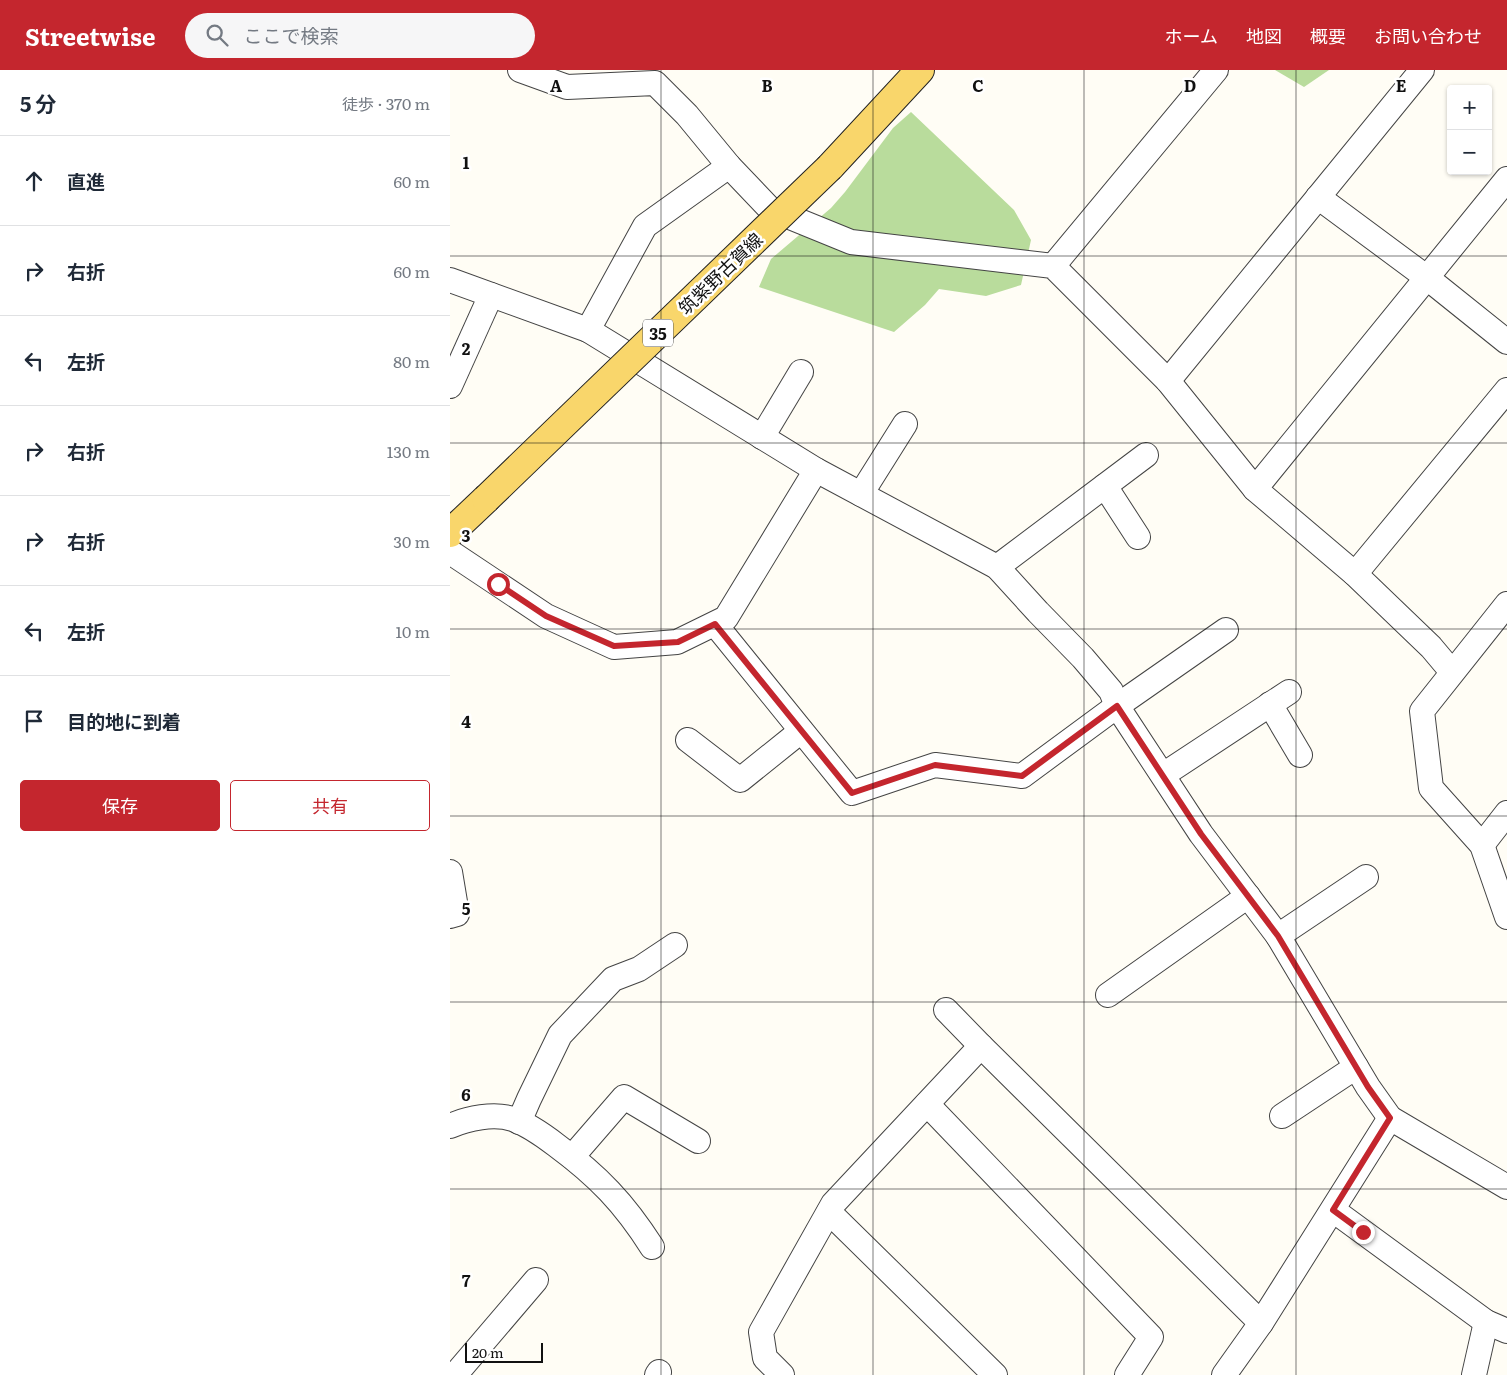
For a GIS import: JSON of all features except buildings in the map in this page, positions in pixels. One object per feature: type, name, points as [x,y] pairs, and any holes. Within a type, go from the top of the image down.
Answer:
[{"type":"main road","name":"筑紫野古賀線","points":[[450,533],[830,167],[920,70]]},
{"type":"street","points":[[520,70],[567,87],[655,83],[688,115],[729,166],[770,209],[851,242],[1053,266],[1168,381],[1255,490],[1355,574],[1431,647],[1452,672]]},
{"type":"street","points":[[1053,266],[1216,70]]},
{"type":"street","points":[[1168,381],[1422,70]]},
{"type":"street","points":[[588,330],[645,226],[729,166]]},
{"type":"street","points":[[1255,490],[1507,179]]},
{"type":"street","points":[[1318,197],[1426,277],[1507,342]]},
{"type":"street","points":[[450,280],[588,330],[816,470],[997,567],[1083,658],[1111,691],[1117,706],[1201,834],[1278,936],[1356,1067],[1390,1118],[1507,1187]]},
{"type":"street","points":[[450,386],[491,295]]},
{"type":"street","points":[[762,437],[801,372]]},
{"type":"street","points":[[1355,574],[1507,390]]},
{"type":"street","points":[[860,494],[905,424]]},
{"type":"street","points":[[997,567],[1146,455]]},
{"type":"street","points":[[450,552],[546,616],[614,646],[678,642],[726,618],[816,470]]},
{"type":"street","points":[[1105,486],[1138,537]]},
{"type":"street","points":[[1507,604],[1422,711],[1431,788],[1482,844],[1507,917]]},
{"type":"street","points":[[715,624],[852,793],[935,765],[1022,776],[1117,706],[1226,630]]},
{"type":"street","points":[[1163,775],[1279,698],[1300,755]]},
{"type":"street","points":[[688,740],[740,780],[801,731]]},
{"type":"street","points":[[1482,844],[1507,813]]},
{"type":"street","points":[[450,872],[456,914],[450,916]]},
{"type":"street","points":[[1278,936],[1366,878]]},
{"type":"street","points":[[1108,996],[1248,896]]},
{"type":"street","points":[[519,1122],[560,1035],[613,979],[639,969],[676,945]]},
{"type":"street","points":[[946,1010],[1261,1323]]},
{"type":"street","points":[[782,1375],[765,1358],[761,1332],[828,1212],[833,1204],[981,1046]]},
{"type":"street","points":[[1282,1116],[1356,1067]]},
{"type":"street","points":[[572,1157],[624,1097],[698,1141]]},
{"type":"street","points":[[926,1104],[1151,1337],[1127,1375]]},
{"type":"street","points":[[450,1126],[458,1122],[484,1116],[513,1119],[537,1130],[610,1190],[634,1219],[652,1247]]},
{"type":"street","points":[[1224,1375],[1261,1323],[1390,1118]]},
{"type":"street","points":[[1333,1210],[1496,1327],[1474,1375]]},
{"type":"street","points":[[828,1212],[995,1375]]},
{"type":"street","points":[[455,1375],[536,1280]]},
{"type":"green space","points":[[1275,70],[1329,70],[1304,87]]},
{"type":"green space","points":[[911,112],[1014,210],[1031,240],[1021,285],[986,296],[939,289],[925,305],[894,332],[759,287],[771,259],[831,208],[893,128]]},
{"type":"route","points":[[498,584],[546,616],[614,646],[678,642],[715,624],[852,793],[935,765],[1022,776],[1117,706],[1201,834],[1278,936],[1368,1087],[1390,1118],[1333,1210],[1363,1232]]}]
